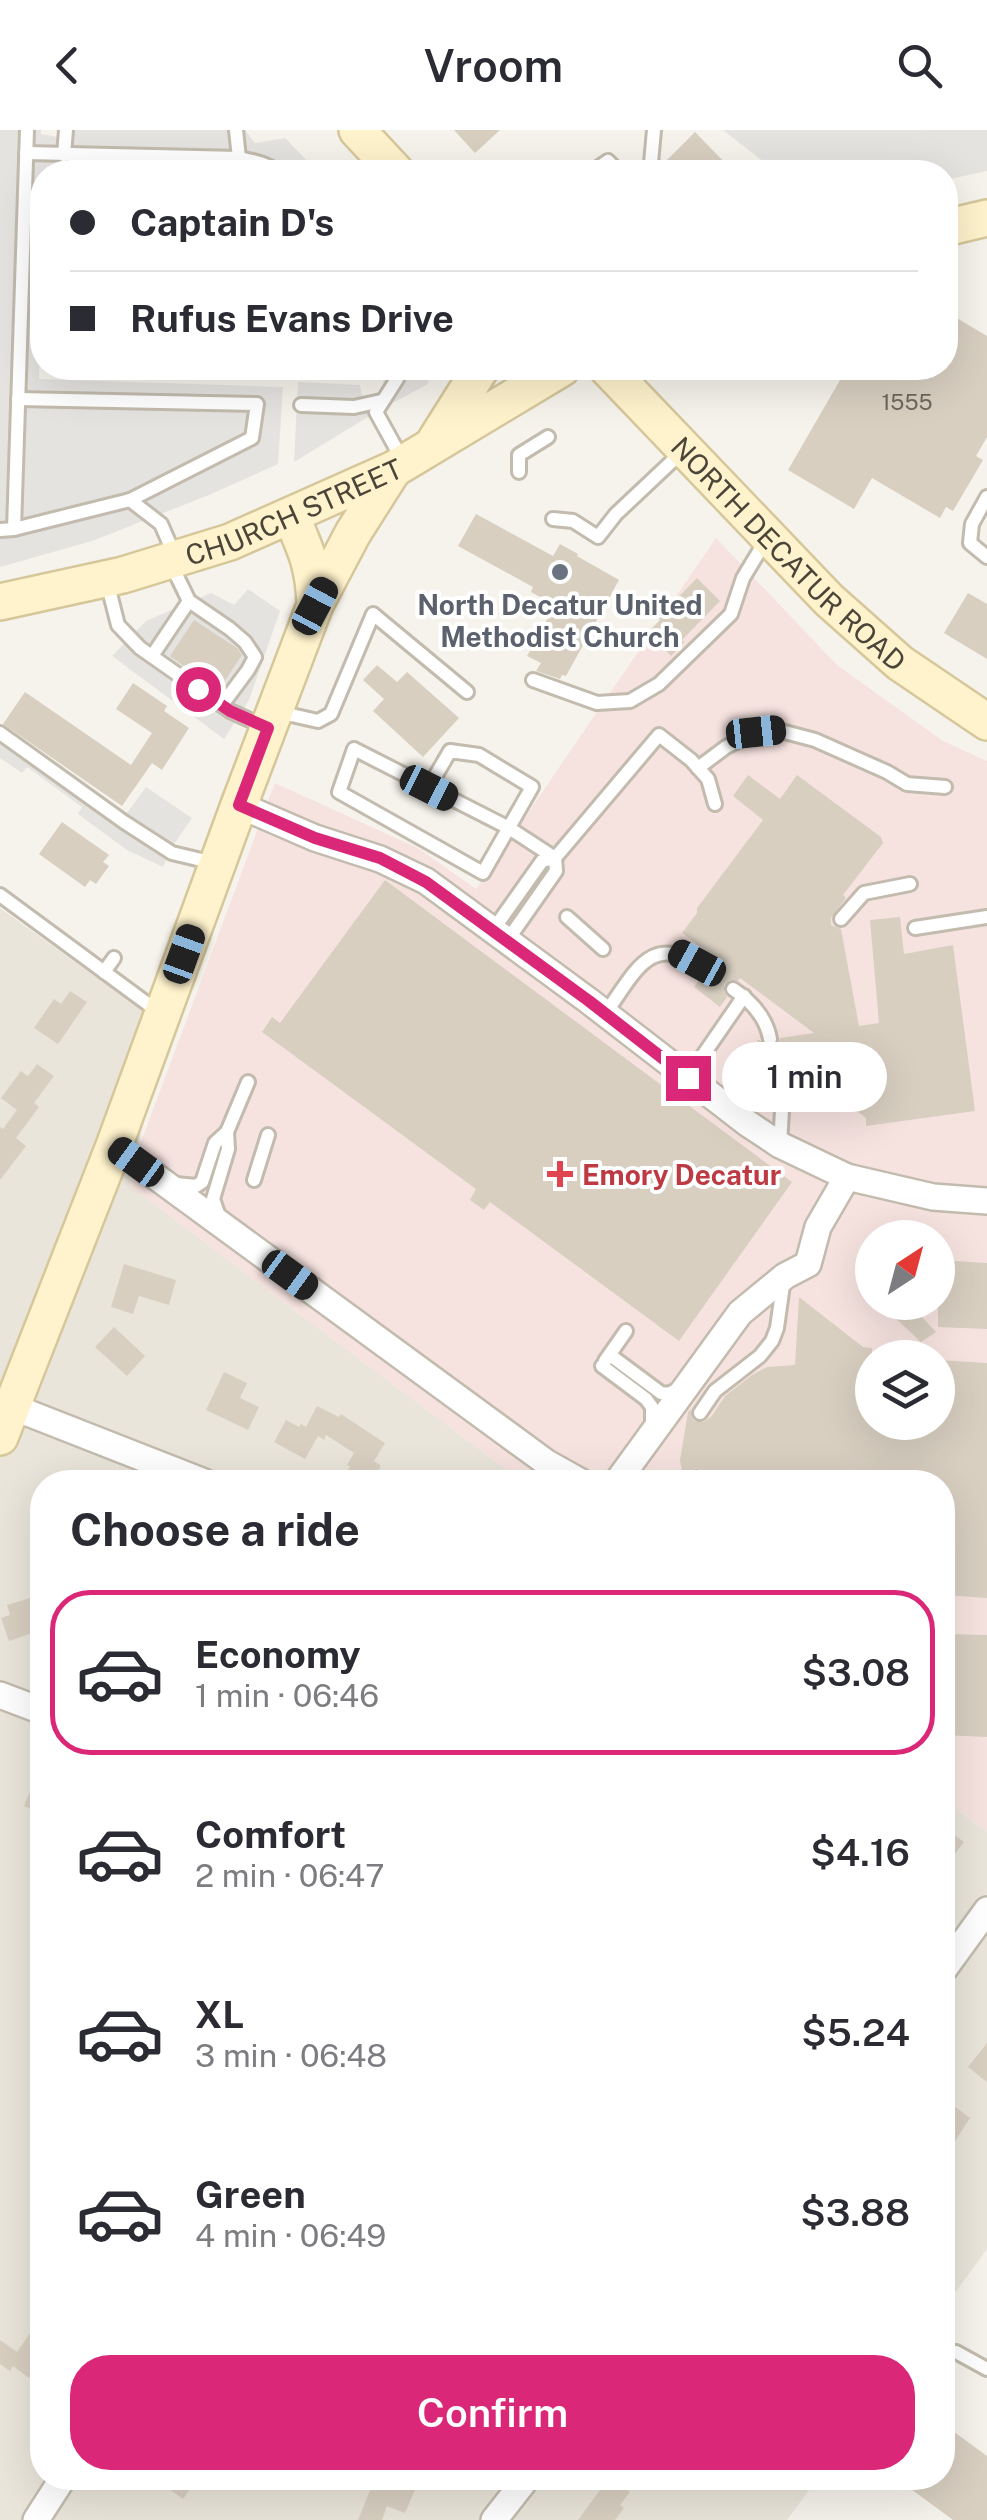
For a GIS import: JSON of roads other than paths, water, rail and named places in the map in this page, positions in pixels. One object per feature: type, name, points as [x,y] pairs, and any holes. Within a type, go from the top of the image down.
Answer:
[{"type":"main road","points":[[958,225],[987,218]]},
{"type":"main road","points":[[4,1415],[114,1146],[315,606],[353,532],[472,380]]},
{"type":"main road","name":"CHURCH STREET","points":[[0,602],[106,579],[230,542],[410,459],[542,380]]},
{"type":"main road","name":"NORTH DECATUR ROAD","points":[[618,380],[828,600],[910,670],[987,722]]},
{"type":"main road","points":[[291,516],[310,559],[315,606]]},
{"type":"street","points":[[239,805],[315,838],[380,858],[426,882],[780,1145],[847,1177],[934,1197],[987,1202]]},
{"type":"street","points":[[114,1146],[560,1470]]},
{"type":"street","points":[[626,1470],[740,1313],[785,1276],[808,1264],[818,1227],[847,1177]]},
{"type":"street","points":[[4,1415],[168,1470]]},
{"type":"street","points":[[0,1695],[30,1706]]},
{"type":"street","points":[[955,1954],[987,1910]]},
{"type":"street","points":[[36,2520],[55,2490]]},
{"type":"street","points":[[494,2520],[518,2490]]},
{"type":"lane","points":[[18,399],[257,404],[252,438],[130,500],[7,530],[18,399],[27,130]]},
{"type":"lane","points":[[64,155],[66,130]]},
{"type":"lane","points":[[236,130],[239,158]]},
{"type":"lane","points":[[652,160],[654,130]]},
{"type":"lane","points":[[26,153],[247,160]]},
{"type":"lane","points":[[396,380],[376,412],[410,459]]},
{"type":"lane","points":[[301,405],[354,408],[381,401]]},
{"type":"lane","points":[[519,472],[519,455],[548,437]]},
{"type":"lane","points":[[553,519],[573,521],[598,537],[616,514],[684,449]]},
{"type":"lane","points":[[987,497],[972,524],[970,543],[987,557]]},
{"type":"lane","points":[[130,500],[161,524],[189,601],[230,629],[255,657],[222,705]]},
{"type":"lane","points":[[533,680],[597,703],[630,701],[659,684],[732,614],[743,578],[768,537]]},
{"type":"lane","points":[[106,579],[118,625],[152,656],[222,705],[272,720],[318,721],[331,714],[373,614],[467,692]]},
{"type":"lane","points":[[152,656],[189,601]]},
{"type":"lane","points":[[698,768],[726,747],[756,732],[776,730],[815,740],[907,784],[945,787]]},
{"type":"lane","points":[[0,733],[172,853],[217,864]]},
{"type":"lane","points":[[500,936],[556,871],[555,858],[660,734],[708,779],[714,804]]},
{"type":"lane","points":[[429,788],[450,751],[479,755],[532,787],[509,828],[483,874],[339,792],[354,749],[429,788],[509,828],[555,858]]},
{"type":"lane","points":[[840,919],[864,893],[910,884]]},
{"type":"lane","points":[[0,895],[162,1015]]},
{"type":"lane","points":[[567,917],[603,948]]},
{"type":"lane","points":[[916,928],[987,917]]},
{"type":"lane","points":[[605,1014],[646,958],[678,952],[707,970]]},
{"type":"lane","points":[[104,972],[114,958]]},
{"type":"lane","points":[[688,1078],[738,993],[761,1015],[770,1039]]},
{"type":"lane","points":[[776,1070],[782,1110],[780,1145]]},
{"type":"lane","points":[[159,1179],[188,1186],[202,1182],[215,1143],[227,1132],[248,1082]]},
{"type":"lane","points":[[226,1228],[213,1199],[228,1150],[227,1132]]},
{"type":"lane","points":[[254,1180],[268,1136]]},
{"type":"lane","points":[[700,1413],[715,1391],[760,1356],[772,1341],[785,1276]]},
{"type":"lane","points":[[603,1364],[626,1331]]},
{"type":"lane","points":[[603,1364],[661,1393],[676,1391],[687,1384]]},
{"type":"lane","points":[[603,1364],[652,1407],[650,1436]]},
{"type":"lane","points":[[956,2352],[987,2370]]},
{"type":"place","name":"North Decatur United Methodist Church","points":[[560,572]]},
{"type":"place","name":"Emory Decatur","points":[[560,1174]]}]
